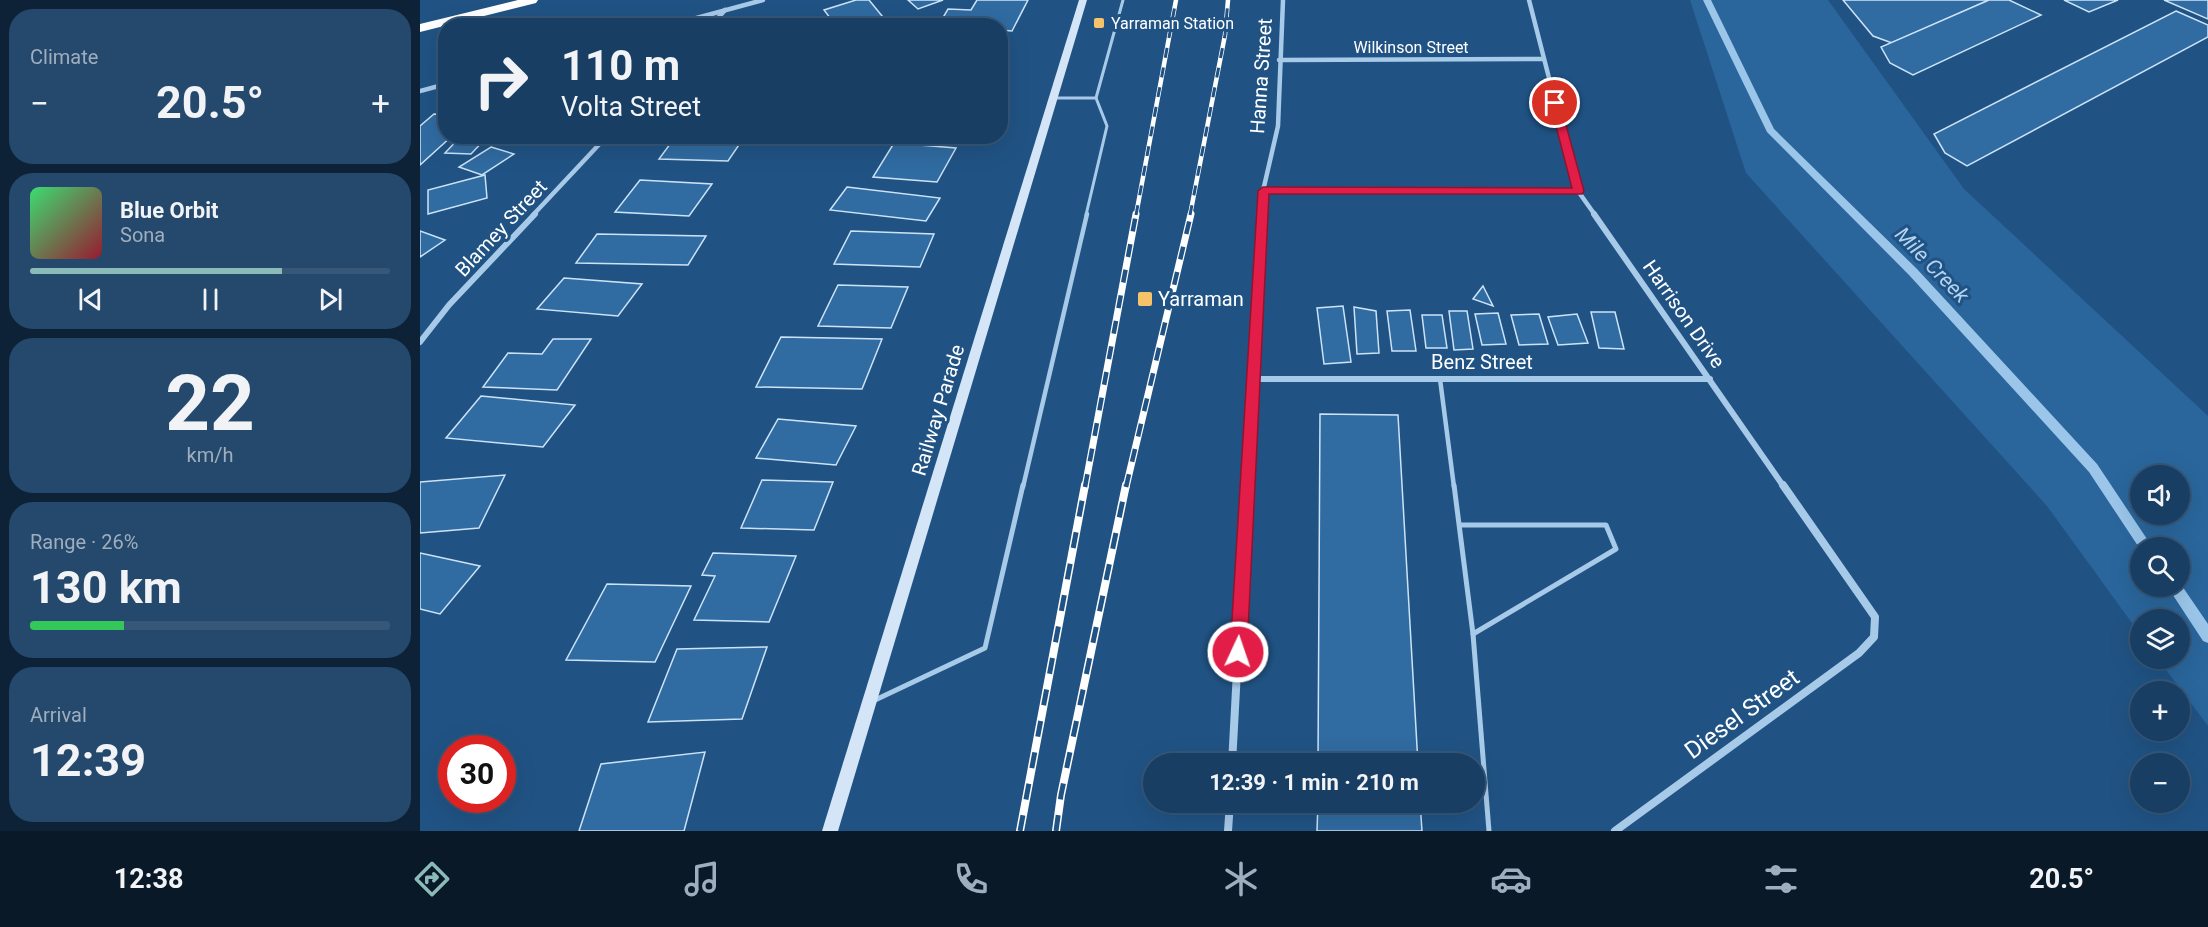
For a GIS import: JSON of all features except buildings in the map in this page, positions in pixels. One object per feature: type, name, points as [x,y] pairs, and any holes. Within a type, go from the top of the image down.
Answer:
[{"type":"highway","points":[[460,18],[532,0]]},
{"type":"highway","points":[[420,28],[438,24]]},
{"type":"main road","name":"Railway Parade","points":[[830,831],[1083,0]]},
{"type":"street","points":[[696,18],[763,0]]},
{"type":"street","name":"Hanna Street","points":[[1233,753],[1263,191],[1278,126],[1283,0]]},
{"type":"street","name":"Harrison Drive","points":[[1529,0],[1578,191],[1875,617]]},
{"type":"street","points":[[718,18],[726,10]]},
{"type":"street","name":"Wilkinson Street","points":[[1279,60],[1543,59]]},
{"type":"street","points":[[420,91],[438,86]]},
{"type":"street","name":"Blamey Street","points":[[420,342],[449,305],[600,144]]},
{"type":"street","points":[[1263,191],[1578,191]]},
{"type":"street","name":"Benz Street","points":[[1254,379],[1710,379]]},
{"type":"street","name":"Diesel Street","points":[[1615,831],[1859,653],[1874,637],[1875,617]]},
{"type":"street","points":[[1228,831],[1229,813]]},
{"type":"lane","points":[[869,703],[985,648],[1107,126],[1096,98],[1117,29],[1123,0]]},
{"type":"lane","points":[[1053,98],[1096,98]]},
{"type":"lane","points":[[1440,379],[1473,634],[1489,831]]},
{"type":"lane","points":[[1460,525],[1606,525],[1616,549],[1473,634]]},
{"type":"shaded area","points":[[1690,0],[1828,0],[1964,189],[2208,416],[2208,726],[2190,702],[2190,681],[2174,681],[2165,669],[2190,669],[2190,609],[2130,609],[2130,620],[2047,506],[1746,173]]},
{"type":"waterway","name":"Mile Creek","points":[[1707,0],[1770,130],[1913,272],[2093,468],[2140,537]]},
{"type":"waterway","name":"Mile Creek","points":[[2181,597],[2208,636]]},
{"type":"railway","points":[[1136,215],[1176,0]]},
{"type":"railway","points":[[1190,215],[1225,35],[1228,0]]},
{"type":"railway","points":[[1085,487],[1136,214]]},
{"type":"railway","points":[[1126,487],[1191,214]]},
{"type":"railway","points":[[1020,831],[1085,485]]},
{"type":"railway","points":[[1056,831],[1061,795],[1126,485]]},
{"type":"place","name":"Yarraman Station","points":[[1099,23]]},
{"type":"place","name":"Yarraman","points":[[1145,299]]},
{"type":"route","points":[[1238,652],[1263,191],[1578,191],[1555,103]]}]
